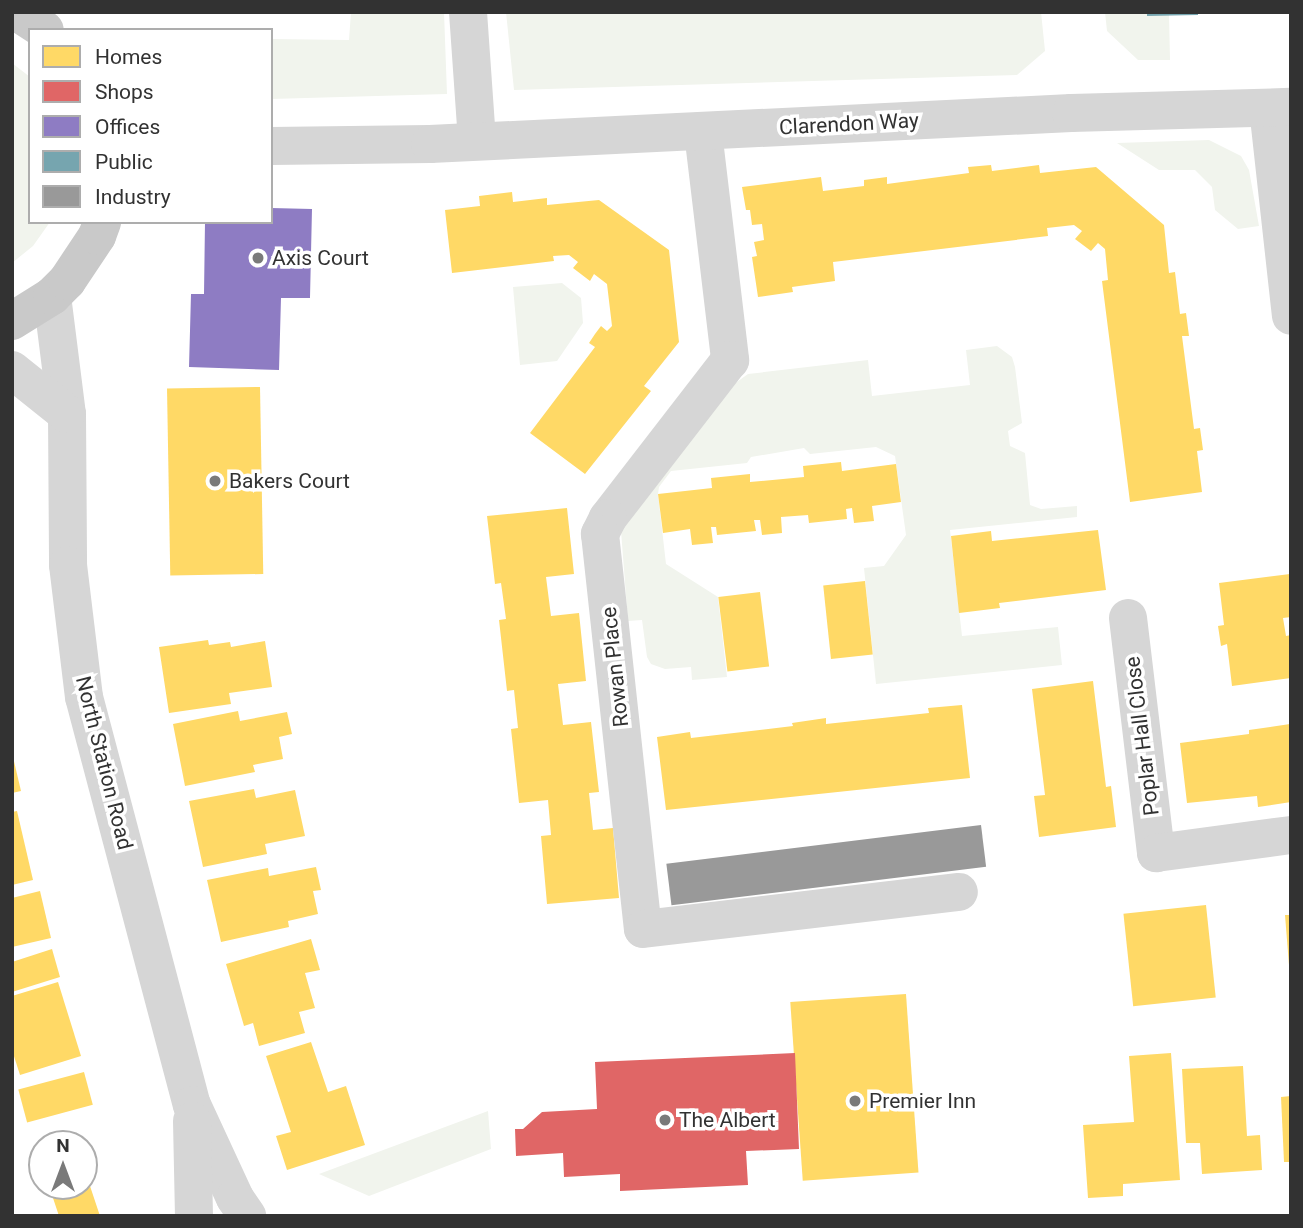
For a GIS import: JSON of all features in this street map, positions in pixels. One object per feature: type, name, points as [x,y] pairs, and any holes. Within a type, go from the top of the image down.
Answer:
[{"type":"main road","points":[[17,12],[42,28]]},
{"type":"main road","points":[[12,321],[52,296],[67,281],[106,227]]},
{"type":"street","points":[[468,12],[477,141]]},
{"type":"street","name":"Clarendon Way","points":[[273,146],[430,144],[1071,113],[1280,108],[1291,316]]},
{"type":"street","name":"Rowan Place","points":[[704,132],[730,360],[608,518],[600,534],[643,929],[959,892]]},
{"type":"street","name":"Clarendon Way","points":[[273,168],[430,144]]},
{"type":"street","name":"North Station Road","points":[[52,296],[67,414],[68,565],[84,697],[192,1105],[235,1198],[247,1216]]},
{"type":"street","points":[[12,370],[67,414]]},
{"type":"street","name":"Poplar Hall Close","points":[[1128,618],[1156,853],[1291,835]]},
{"type":"street","name":"North Station Road","points":[[192,1105],[194,1216]]},
{"type":"shaded area","points":[[351,12],[444,12],[447,94],[273,99],[273,39],[349,40]]},
{"type":"shaded area","points":[[506,12],[1041,12],[1045,51],[1017,75],[514,90]]},
{"type":"shaded area","points":[[1105,12],[1169,15],[1170,60],[1138,60],[1107,31]]},
{"type":"shaded area","points":[[12,63],[28,75],[28,224],[49,224],[33,246],[12,263]]},
{"type":"shaded area","points":[[1209,140],[1241,156],[1249,170],[1259,226],[1238,229],[1215,210],[1212,187],[1195,170],[1159,170],[1117,143]]},
{"type":"shaded area","points":[[562,283],[581,298],[583,323],[557,361],[520,365],[513,287]]},
{"type":"shaded area","points":[[997,346],[1012,357],[1015,367],[1022,423],[1008,431],[1010,446],[1025,453],[1030,505],[1041,509],[1077,506],[1077,517],[950,530],[962,636],[1058,627],[1062,665],[876,684],[864,568],[884,566],[906,535],[895,456],[876,447],[810,454],[804,448],[751,457],[747,463],[671,471],[659,487],[658,494],[666,564],[718,597],[727,677],[692,680],[691,667],[665,669],[651,664],[647,657],[642,620],[628,621],[621,531],[734,384],[748,374],[868,360],[872,396],[970,385],[966,350]]},
{"type":"shaded area","points":[[488,1111],[491,1149],[369,1196],[319,1174]]},
{"type":"building: Homes","points":[[991,165],[992,171],[1039,165],[1040,173],[1096,167],[1164,225],[1169,273],[1175,272],[1180,314],[1186,313],[1189,336],[1182,336],[1194,429],[1200,428],[1203,450],[1197,451],[1202,492],[1130,502],[1102,281],[1108,280],[1105,249],[1098,243],[1091,251],[1075,239],[1082,231],[1074,225],[1047,228],[1048,236],[833,262],[835,281],[792,287],[793,292],[758,297],[752,257],[757,256],[754,242],[764,240],[762,224],[752,225],[742,187],[821,177],[823,191],[864,186],[864,180],[887,177],[887,184],[969,173],[968,167]]},
{"type":"building: Homes","points":[[512,192],[513,202],[547,198],[547,205],[599,200],[669,250],[679,342],[644,386],[651,391],[585,474],[530,433],[595,347],[589,343],[601,326],[607,331],[612,326],[607,284],[594,274],[590,281],[573,268],[578,262],[569,255],[553,256],[554,261],[452,273],[445,210],[480,206],[479,196]]},
{"type":"building: Homes","name":"Bakers Court","points":[[260,387],[263,574],[170,576],[167,389]]},
{"type":"building: Homes","points":[[841,462],[842,471],[896,464],[901,502],[872,506],[874,521],[854,523],[852,508],[846,509],[847,519],[809,523],[808,515],[781,517],[782,533],[762,535],[760,520],[754,520],[756,531],[717,535],[716,527],[711,527],[713,543],[692,545],[690,529],[663,533],[658,494],[712,488],[711,478],[750,474],[750,482],[804,477],[803,466]]},
{"type":"building: Homes","points":[[567,508],[574,574],[546,577],[551,616],[579,613],[586,681],[558,684],[563,725],[591,722],[599,792],[589,793],[593,830],[613,828],[619,898],[547,904],[541,836],[551,835],[548,800],[519,803],[511,729],[518,728],[514,690],[507,691],[499,620],[506,619],[501,583],[495,584],[487,516]]},
{"type":"building: Homes","points":[[1098,530],[1106,590],[999,603],[1000,608],[959,613],[951,536],[991,531],[992,541]]},
{"type":"building: Homes","points":[[1290,574],[1291,617],[1283,618],[1286,636],[1291,635],[1291,678],[1232,686],[1227,644],[1221,646],[1218,626],[1224,625],[1219,583]]},
{"type":"building: Homes","points":[[865,581],[873,655],[831,659],[823,585]]},
{"type":"building: Homes","points":[[760,592],[769,666],[727,672],[718,597]]},
{"type":"building: Homes","points":[[208,640],[209,645],[230,642],[231,647],[265,641],[272,687],[229,693],[231,704],[169,713],[159,647]]},
{"type":"building: Homes","points":[[1093,681],[1106,787],[1111,786],[1116,827],[1039,837],[1034,796],[1045,795],[1032,689]]},
{"type":"building: Homes","points":[[962,705],[970,778],[666,810],[657,737],[690,732],[691,738],[793,726],[792,723],[826,718],[826,724],[929,713],[928,708]]},
{"type":"building: Homes","points":[[238,711],[240,721],[287,712],[292,734],[279,737],[283,759],[253,765],[255,772],[185,786],[173,724]]},
{"type":"building: Homes","points":[[1290,724],[1291,802],[1258,807],[1257,796],[1187,803],[1180,743],[1249,734],[1249,730]]},
{"type":"building: Homes","points":[[12,758],[21,791],[12,793]]},
{"type":"building: Homes","points":[[254,789],[256,798],[295,790],[305,836],[265,844],[267,854],[203,867],[189,801]]},
{"type":"building: Homes","points":[[17,811],[33,880],[12,885],[12,812]]},
{"type":"building: Homes","points":[[316,867],[321,890],[313,891],[318,914],[288,921],[289,927],[221,942],[207,880],[268,868],[269,876]]},
{"type":"building: Homes","points":[[40,891],[51,938],[12,947],[12,898]]},
{"type":"building: Homes","points":[[1206,905],[1216,997],[1133,1006],[1123,914]]},
{"type":"building: Homes","points":[[1285,915],[1291,915],[1289,965]]},
{"type":"building: Homes","points":[[311,939],[320,970],[305,973],[315,1008],[299,1012],[305,1033],[259,1046],[253,1023],[244,1026],[226,964]]},
{"type":"building: Homes","points":[[52,949],[60,977],[12,992],[12,962]]},
{"type":"building: Homes","points":[[58,982],[81,1056],[20,1075],[12,1050],[12,996]]},
{"type":"building: Homes","name":"Premier Inn","points":[[906,994],[918,1173],[803,1181],[790,1002]]},
{"type":"building: Homes","points":[[311,1042],[328,1092],[346,1086],[365,1145],[287,1170],[276,1136],[291,1132],[266,1056]]},
{"type":"building: Homes","points":[[1171,1053],[1180,1180],[1123,1184],[1123,1196],[1088,1198],[1083,1125],[1134,1122],[1129,1056]]},
{"type":"building: Homes","points":[[1243,1066],[1247,1136],[1260,1135],[1262,1170],[1202,1174],[1200,1143],[1186,1143],[1182,1069]]},
{"type":"building: Homes","points":[[84,1072],[93,1105],[27,1122],[18,1090]]},
{"type":"building: Homes","points":[[1291,1096],[1291,1162],[1284,1162],[1281,1097]]},
{"type":"building: Homes","points":[[54,1200],[95,1200],[100,1216],[59,1216]]},
{"type":"building: Shops","name":"The Albert","points":[[795,1053],[799,1149],[746,1151],[748,1185],[620,1191],[620,1174],[564,1177],[563,1153],[516,1156],[515,1129],[523,1129],[542,1112],[597,1109],[595,1062]]},
{"type":"building: Offices","name":"Axis Court","points":[[273,208],[312,209],[310,298],[281,298],[279,370],[189,367],[191,294],[204,294],[205,224],[273,224]]},
{"type":"building: Public","points":[[1147,12],[1198,12],[1198,15],[1147,16]]},
{"type":"building: Industry","points":[[981,825],[986,867],[671,905],[666,864]]},
{"type":"place","name":"Axis Court","points":[[258,258]]},
{"type":"place","name":"Bakers Court","points":[[215,481]]},
{"type":"place","name":"Premier Inn","points":[[855,1101]]},
{"type":"place","name":"The Albert","points":[[665,1120]]}]
